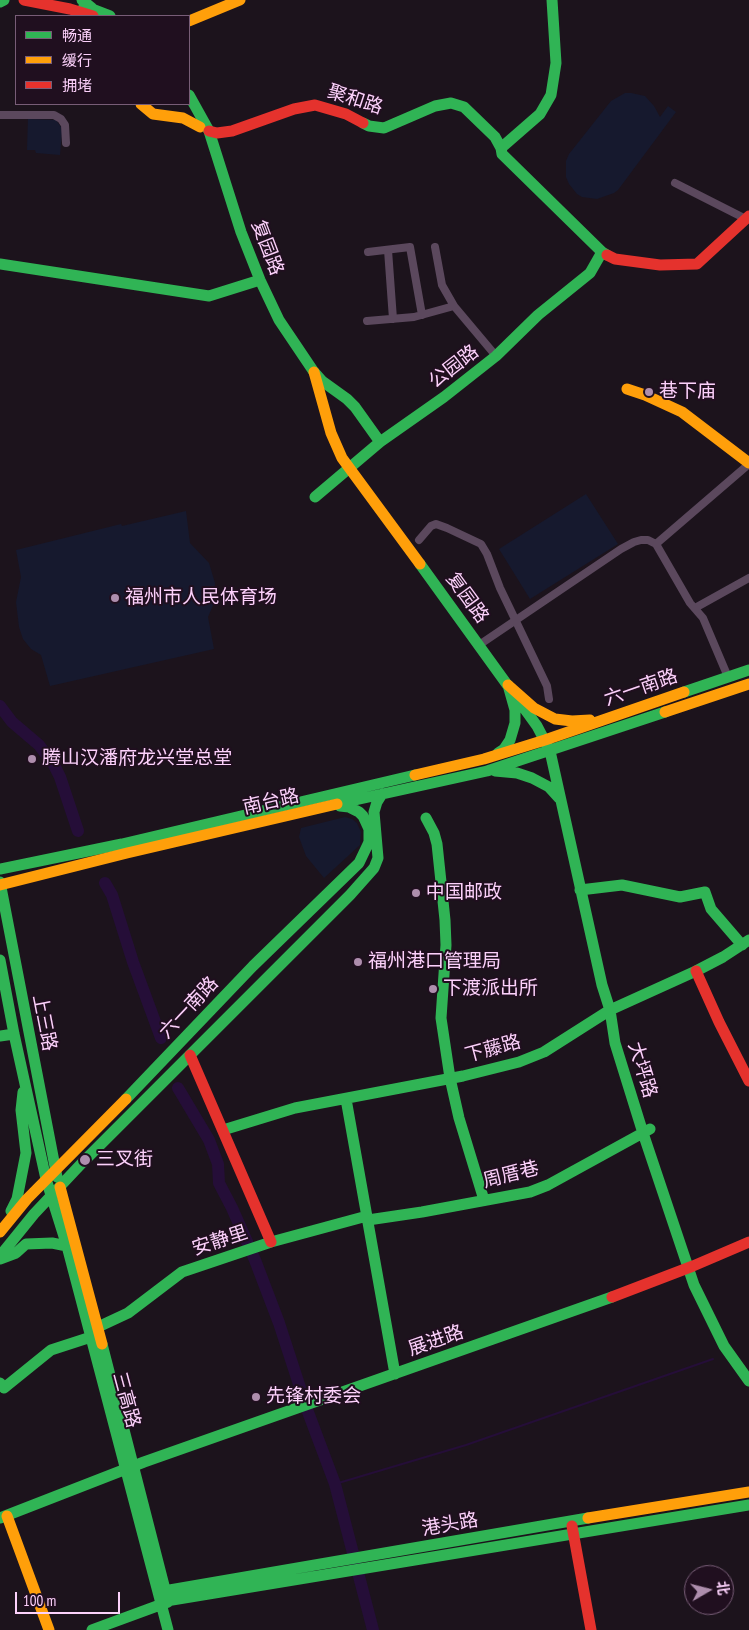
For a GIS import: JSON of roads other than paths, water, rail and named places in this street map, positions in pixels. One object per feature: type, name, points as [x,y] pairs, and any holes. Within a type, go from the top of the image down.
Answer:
[{"type":"main road","points":[[0,2],[4,0]]},
{"type":"main road","points":[[24,0],[70,9],[93,8]]},
{"type":"main road","points":[[66,0],[93,8],[108,15]]},
{"type":"main road","points":[[82,0],[93,8]]},
{"type":"main road","points":[[190,21],[240,0]]},
{"type":"main road","points":[[502,151],[511,138],[540,114],[551,95],[556,63],[552,0]]},
{"type":"main road","points":[[190,96],[204,129]]},
{"type":"main road","name":"聚和路","points":[[204,129],[218,133],[232,131],[294,109],[315,105],[346,114],[366,125],[380,128],[392,125],[435,106],[451,103],[464,107],[495,136],[502,151],[602,252]]},
{"type":"main road","points":[[141,105],[153,114],[183,118],[204,129]]},
{"type":"main road","points":[[187,105],[204,129]]},
{"type":"main road","name":"复园路","points":[[204,129],[215,148],[239,225],[260,280],[279,320],[314,372],[322,381],[355,407],[380,442]]},
{"type":"main road","points":[[602,252],[611,258],[632,262],[675,265],[697,264],[747,218]]},
{"type":"main road","name":"公园路","points":[[314,497],[380,442],[444,397],[496,356],[538,315],[590,273],[602,252]]},
{"type":"main road","points":[[0,264],[209,296],[260,280]]},
{"type":"main road","name":"复园路","points":[[314,372],[334,443],[342,458],[508,685],[537,726],[550,751]]},
{"type":"main road","points":[[626,389],[678,410],[749,464]]},
{"type":"main road","name":"六一南路","points":[[545,740],[749,670]]},
{"type":"main road","name":"六一南路","points":[[550,751],[749,684]]},
{"type":"main road","points":[[508,685],[534,708],[555,719],[572,721],[605,720]]},
{"type":"main road","points":[[494,755],[504,749],[514,731],[515,710],[508,685]]},
{"type":"main road","name":"南台路","points":[[0,869],[122,844],[494,755],[545,740]]},
{"type":"main road","points":[[550,751],[602,985],[622,1039],[647,1131],[690,1267],[715,1314],[728,1344],[749,1381]]},
{"type":"main road","name":"南台路","points":[[0,884],[126,853],[487,771],[550,751]]},
{"type":"main road","points":[[487,771],[517,773],[532,778],[549,787],[559,798]]},
{"type":"main road","name":"六一南路","points":[[0,1257],[34,1214],[350,895],[374,868],[378,858],[374,812],[382,794]]},
{"type":"main road","name":"六一南路","points":[[0,1232],[16,1211],[46,1179],[253,966],[360,863],[369,842],[370,834],[363,816],[349,806],[329,806]]},
{"type":"main road","points":[[426,818],[436,840],[444,911],[446,938],[441,1018],[450,1078],[459,1118],[484,1200]]},
{"type":"main road","name":"上三路","points":[[0,884],[55,1171],[60,1188]]},
{"type":"main road","points":[[580,890],[622,885],[680,897],[705,892],[711,909],[745,943]]},
{"type":"main road","name":"下藤路","points":[[223,1130],[295,1108],[498,1068],[535,1056],[610,1010],[696,971],[745,943]]},
{"type":"main road","name":"上三路","points":[[0,960],[14,1034],[46,1179]]},
{"type":"main road","points":[[696,971],[718,1022],[749,1081]]},
{"type":"main road","points":[[0,1036],[14,1034]]},
{"type":"main road","points":[[190,1055],[223,1130],[267,1244]]},
{"type":"main road","points":[[0,1228],[16,1204],[26,1158],[21,1110],[24,1077]]},
{"type":"main road","points":[[346,1099],[395,1374]]},
{"type":"main road","name":"周厝巷","points":[[367,1218],[422,1212],[530,1192],[548,1185],[647,1131]]},
{"type":"main road","name":"三高路","points":[[46,1179],[67,1246],[164,1598],[175,1630]]},
{"type":"main road","name":"三高路","points":[[60,1188],[98,1327],[129,1468]]},
{"type":"main road","name":"安静里","points":[[98,1327],[128,1313],[174,1276],[195,1267],[267,1244],[367,1218]]},
{"type":"main road","name":"展进路","points":[[4,1517],[129,1468],[587,1306],[690,1267],[749,1242]]},
{"type":"main road","points":[[0,1257],[16,1253],[26,1244],[52,1243],[67,1246]]},
{"type":"main road","points":[[0,1383],[4,1388],[51,1350],[91,1338]]},
{"type":"main road","points":[[739,1362],[749,1371]]},
{"type":"main road","name":"港头路","points":[[92,1630],[164,1598],[572,1527],[749,1492]]},
{"type":"main road","name":"港头路","points":[[572,1527],[749,1505]]},
{"type":"main road","points":[[4,1517],[49,1630]]},
{"type":"main road","points":[[572,1527],[590,1630]]},
{"type":"main road","name":"三高路","points":[[164,1598],[168,1630]]},
{"type":"street","points":[[0,115],[54,115],[65,125],[66,143]]},
{"type":"street","points":[[674,183],[747,218]]},
{"type":"street","points":[[435,247],[442,285],[454,306],[496,356]]},
{"type":"street","points":[[368,252],[410,248],[422,315]]},
{"type":"street","points":[[388,250],[393,319]]},
{"type":"street","points":[[367,321],[422,315],[454,306]]},
{"type":"street","points":[[656,544],[749,464]]},
{"type":"street","points":[[419,540],[431,526],[436,524],[482,544],[515,620],[547,686],[549,699]]},
{"type":"street","points":[[479,645],[634,542],[645,540],[656,544],[703,618],[728,677]]},
{"type":"street","points":[[695,608],[749,578]]},
{"type":"waterway","points":[[0,706],[12,722],[39,745],[54,765],[60,777],[78,831]]},
{"type":"waterway","points":[[105,883],[112,895],[133,962],[161,1038]]},
{"type":"waterway","points":[[178,1088],[209,1140],[218,1164],[219,1183],[255,1260],[279,1323],[308,1412],[335,1484],[373,1630]]},
{"type":"waterway","points":[[335,1484],[466,1445],[713,1359]]},
{"type":"place","name":"巷下庙","points":[[649,392]]},
{"type":"place","name":"福州市人民体育场","points":[[115,598]]},
{"type":"place","name":"腾山汉潘府龙兴堂总堂","points":[[32,759]]},
{"type":"place","name":"中国邮政","points":[[416,893]]},
{"type":"place","name":"福州港口管理局","points":[[358,962]]},
{"type":"place","name":"下渡派出所","points":[[433,989]]},
{"type":"place","name":"三叉街","points":[[85,1160]]},
{"type":"place","name":"先锋村委会","points":[[256,1397]]}]
